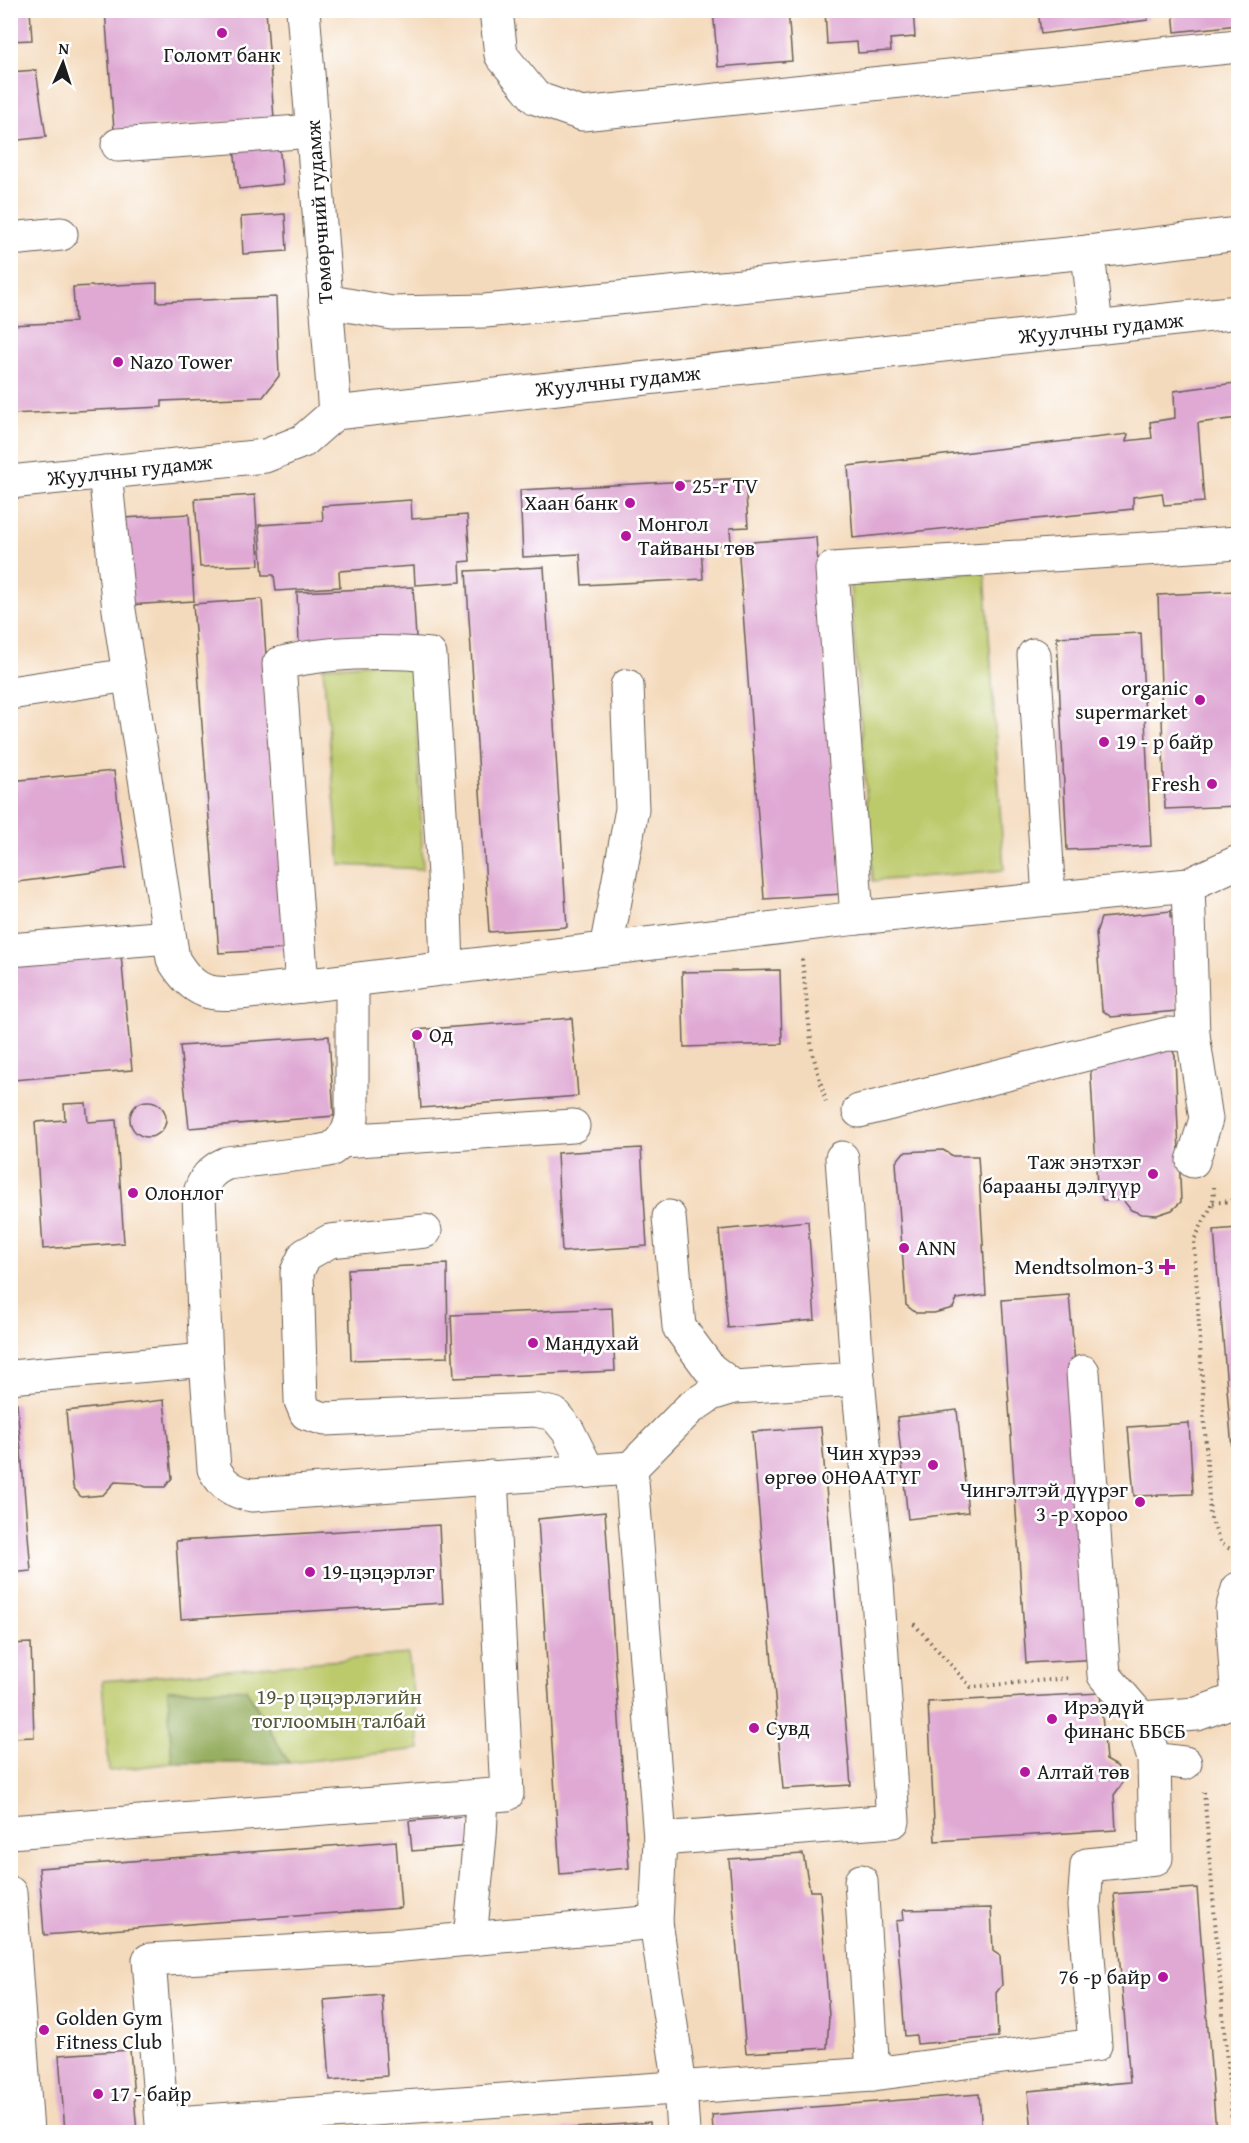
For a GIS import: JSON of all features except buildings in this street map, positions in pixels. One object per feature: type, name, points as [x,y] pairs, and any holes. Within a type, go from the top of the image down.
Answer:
[{"type":"street","name":"Төмөрчний гудамж","points":[[303,10],[335,413]]},
{"type":"street","points":[[496,10],[501,55],[536,98],[582,114],[1239,46]]},
{"type":"street","points":[[118,144],[313,131]]},
{"type":"street","points":[[10,239],[61,234]]},
{"type":"street","points":[[325,301],[392,313],[485,311],[1088,252],[1239,234]]},
{"type":"street","points":[[1088,252],[1096,328]]},
{"type":"street","name":"Жуулчны гудамж","points":[[10,482],[265,456],[303,441],[335,413],[1239,312]]},
{"type":"street","points":[[105,472],[119,610],[173,959],[192,983],[206,991],[221,995],[352,981],[857,918],[1188,885],[1239,862]]},
{"type":"street","points":[[857,918],[832,569],[1239,543]]},
{"type":"street","points":[[302,986],[279,664],[299,658],[400,652],[430,655],[444,875],[447,969]]},
{"type":"street","points":[[1034,655],[1049,899]]},
{"type":"street","points":[[10,693],[129,675]]},
{"type":"street","points":[[606,949],[632,809],[627,686]]},
{"type":"street","points":[[1188,885],[1193,1035],[1206,1119],[1204,1172]]},
{"type":"street","points":[[10,950],[169,937]]},
{"type":"street","points":[[352,981],[352,1118],[348,1131],[341,1141],[332,1149],[317,1152],[227,1163],[216,1167],[201,1185],[199,1197],[206,1360],[214,1469],[228,1488],[252,1495],[631,1468],[688,1409],[711,1394],[734,1387],[858,1379]]},
{"type":"street","points":[[860,1111],[1167,1034],[1193,1035]]},
{"type":"street","points":[[341,1141],[573,1126]]},
{"type":"street","points":[[660,1839],[892,1821],[877,1582],[858,1379],[842,1158]]},
{"type":"street","points":[[669,1217],[679,1327],[710,1369],[734,1387]]},
{"type":"street","points":[[425,1231],[330,1241],[305,1255],[297,1272],[301,1401],[306,1413],[325,1419],[535,1410],[554,1414],[568,1431],[588,1471]]},
{"type":"street","points":[[10,1377],[206,1360]]},
{"type":"street","points":[[656,1922],[392,1946],[149,1960],[162,2124],[873,2074],[1095,2045],[1084,1906],[1087,1864],[1156,1858],[1181,1769],[1142,1718],[1104,1675],[1083,1372]]},
{"type":"street","points":[[631,1468],[660,1839],[656,1922],[680,2087],[682,2133]]},
{"type":"street","points":[[10,1832],[507,1794],[491,1477]]},
{"type":"street","points":[[1142,1718],[1197,1714],[1238,1701],[1232,1610],[1239,1588]]},
{"type":"street","points":[[470,1939],[482,1797]]},
{"type":"street","points":[[861,1881],[873,2074]]},
{"type":"street","points":[[10,1893],[27,2133]]},
{"type":"path","points":[[798,926],[812,1051],[827,1104]]},
{"type":"path","points":[[1204,1172],[1213,1203],[1194,1240],[1210,1516],[1221,1544],[1239,1553]]},
{"type":"path","points":[[1213,1203],[1239,1200]]},
{"type":"path","points":[[877,1582],[971,1687],[1104,1675]]},
{"type":"path","points":[[1181,1769],[1233,2133]]},
{"type":"green space","points":[[985,571],[1004,870],[873,881],[850,584]]},
{"type":"green space","points":[[414,660],[423,869],[340,865],[323,667]]},
{"type":"green space","name":"19-р цэцэрлэгийн тоглоомын талбай","points":[[408,1654],[420,1749],[289,1763],[246,1689],[168,1690],[172,1763],[109,1771],[102,1681]]},
{"type":"green space","points":[[246,1689],[289,1763],[172,1763],[168,1690]]},
{"type":"place","name":"Голомт банк","points":[[222,33]]},
{"type":"place","name":"Nazo Tower","points":[[118,362]]},
{"type":"place","name":"25-r TV","points":[[680,486]]},
{"type":"place","name":"Хаан банк","points":[[630,503]]},
{"type":"place","name":"Монгол Тайваны төв","points":[[626,536]]},
{"type":"place","name":"organic supermarket","points":[[1200,700]]},
{"type":"place","name":"19 - р байр","points":[[1104,742]]},
{"type":"place","name":"Fresh","points":[[1212,784]]},
{"type":"place","name":"Од","points":[[417,1035]]},
{"type":"place","name":"Таж энэтхэг барааны дэлгүүр","points":[[1153,1174]]},
{"type":"place","name":"Олонлог","points":[[133,1193]]},
{"type":"place","name":"ANN","points":[[904,1248]]},
{"type":"place","name":"Mendtsolmon-3","points":[[1167,1267]]},
{"type":"place","name":"Мандухай","points":[[533,1343]]},
{"type":"place","name":"Чин хүрээ өргөө ОНӨААТҮГ","points":[[933,1465]]},
{"type":"place","name":"Чингэлтэй дүүрэг 3 -р хороо","points":[[1140,1502]]},
{"type":"place","name":"19-цэцэрлэг","points":[[310,1572]]},
{"type":"place","name":"Ирээдүй финанс ББСБ","points":[[1052,1719]]},
{"type":"place","name":"Сувд","points":[[754,1728]]},
{"type":"place","name":"Алтай төв","points":[[1025,1772]]},
{"type":"place","name":"76 -р байр","points":[[1163,1977]]},
{"type":"place","name":"Golden Gym Fitness Club","points":[[44,2030]]},
{"type":"place","name":"17 - байр","points":[[98,2094]]}]
